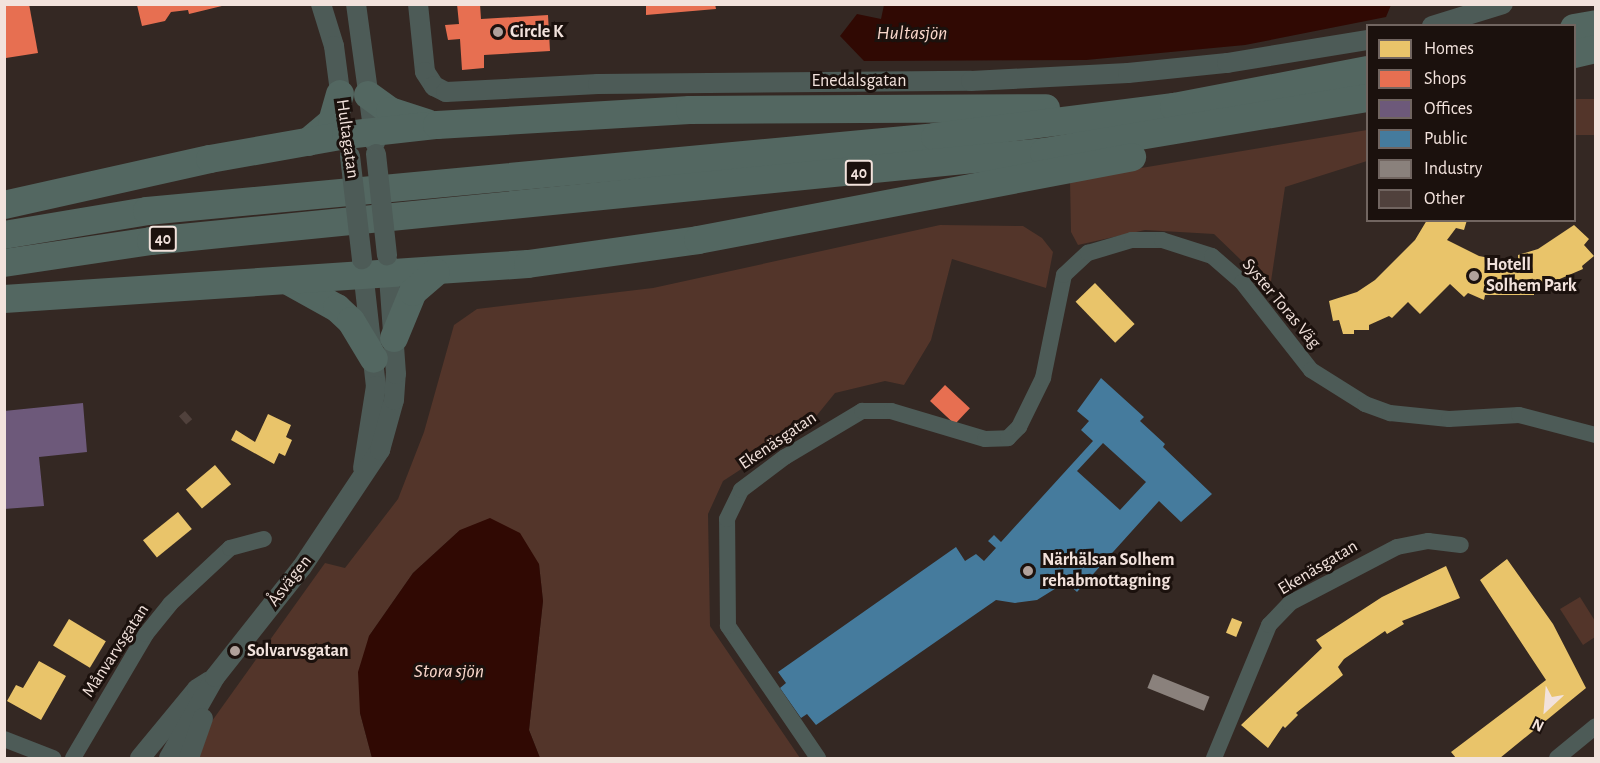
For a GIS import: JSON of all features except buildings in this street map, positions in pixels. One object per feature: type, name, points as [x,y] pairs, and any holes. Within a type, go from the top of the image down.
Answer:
[{"type":"highway","points":[[1576,28],[1596,24]]},
{"type":"highway","points":[[1576,54],[1596,49]]},
{"type":"highway","name":"40","points":[[4,235],[147,211],[935,137],[1174,107],[1366,70]]},
{"type":"highway","points":[[308,142],[332,122],[340,94]]},
{"type":"highway","points":[[368,95],[390,111],[437,125]]},
{"type":"highway","name":"40","points":[[4,263],[151,241],[987,158],[1301,111],[1366,98]]},
{"type":"highway","points":[[4,205],[115,177],[308,142],[362,144],[437,125],[818,106],[1174,107]]},
{"type":"highway","points":[[4,299],[288,282],[375,266],[436,272],[698,240],[1175,149],[1301,111]]},
{"type":"highway","points":[[394,338],[413,292],[436,272]]},
{"type":"highway","points":[[288,282],[337,308],[351,321],[374,359]]},
{"type":"street","name":"Hultagatan","points":[[321,4],[334,46],[340,94],[362,144],[375,266]]},
{"type":"street","name":"Hultagatan","points":[[356,4],[368,95],[362,144],[375,266]]},
{"type":"street","name":"Enedalsgatan","points":[[418,4],[425,72],[434,86],[446,92],[598,84],[971,81],[1128,73],[1227,63],[1366,40]]},
{"type":"street","points":[[1438,24],[1503,4]]},
{"type":"street","name":"Syster Toras Väg","points":[[985,439],[1008,438],[1029,408],[1043,378],[1059,287],[1074,263],[1114,245],[1152,240],[1175,243],[1212,256],[1242,282],[1311,370],[1365,404],[1409,417],[1519,415],[1596,435]]},
{"type":"street","name":"Åsvägen","points":[[169,759],[220,670],[302,567],[360,482],[388,428],[394,400],[394,338],[375,266]]},
{"type":"street","name":"Åsvägen","points":[[360,482],[373,416],[375,266]]},
{"type":"street","name":"Ekenäsgatan","points":[[818,759],[728,626],[727,519],[741,490],[785,457],[862,411],[891,411],[985,439]]},
{"type":"street","name":"Månvarvsgatan","points":[[73,759],[146,634],[170,604],[230,548],[264,539]]},
{"type":"street","name":"Ekenäsgatan","points":[[1214,759],[1269,625],[1290,603],[1397,547],[1428,541],[1461,545]]},
{"type":"street","points":[[189,759],[220,670]]},
{"type":"street","name":"Åsvägen","points":[[140,759],[197,689],[220,670]]},
{"type":"street","points":[[1557,759],[1596,726]]},
{"type":"street","points":[[4,739],[53,759]]},
{"type":"shaded area","points":[[1576,99],[1595,99],[1595,135],[1576,135]]},
{"type":"shaded area","points":[[1366,130],[1366,161],[1285,187],[1270,288],[1214,234],[1145,230],[1078,245],[1071,232],[1070,180]]},
{"type":"shaded area","points":[[940,225],[1023,226],[1042,238],[1053,252],[1046,288],[952,259],[931,340],[904,385],[885,381],[835,393],[809,425],[723,481],[708,514],[710,626],[800,758],[540,758],[529,730],[543,601],[539,564],[460,530],[413,573],[369,636],[360,713],[372,758],[199,758],[212,721],[325,563],[345,568],[398,499],[424,432],[454,325],[477,309],[653,288]]},
{"type":"shaded area","points":[[1580,597],[1595,621],[1595,637],[1583,645],[1560,609]]},
{"type":"water","name":"Hultasjön","points":[[884,4],[1391,5],[1386,17],[1245,45],[1086,60],[864,61],[840,36],[857,14],[881,19]]},
{"type":"water","name":"Stora sjön","points":[[490,518],[520,533],[539,564],[543,601],[529,730],[540,758],[372,758],[360,713],[358,672],[369,636],[413,573],[460,530]]},
{"type":"place","name":"Circle K","points":[[498,32]]},
{"type":"place","name":"Hotell Solhem Park","points":[[1474,276]]},
{"type":"place","name":"Närhälsan Solhem rehabmottagning","points":[[1028,571]]},
{"type":"place","name":"Solvarvsgatan","points":[[235,651]]}]
